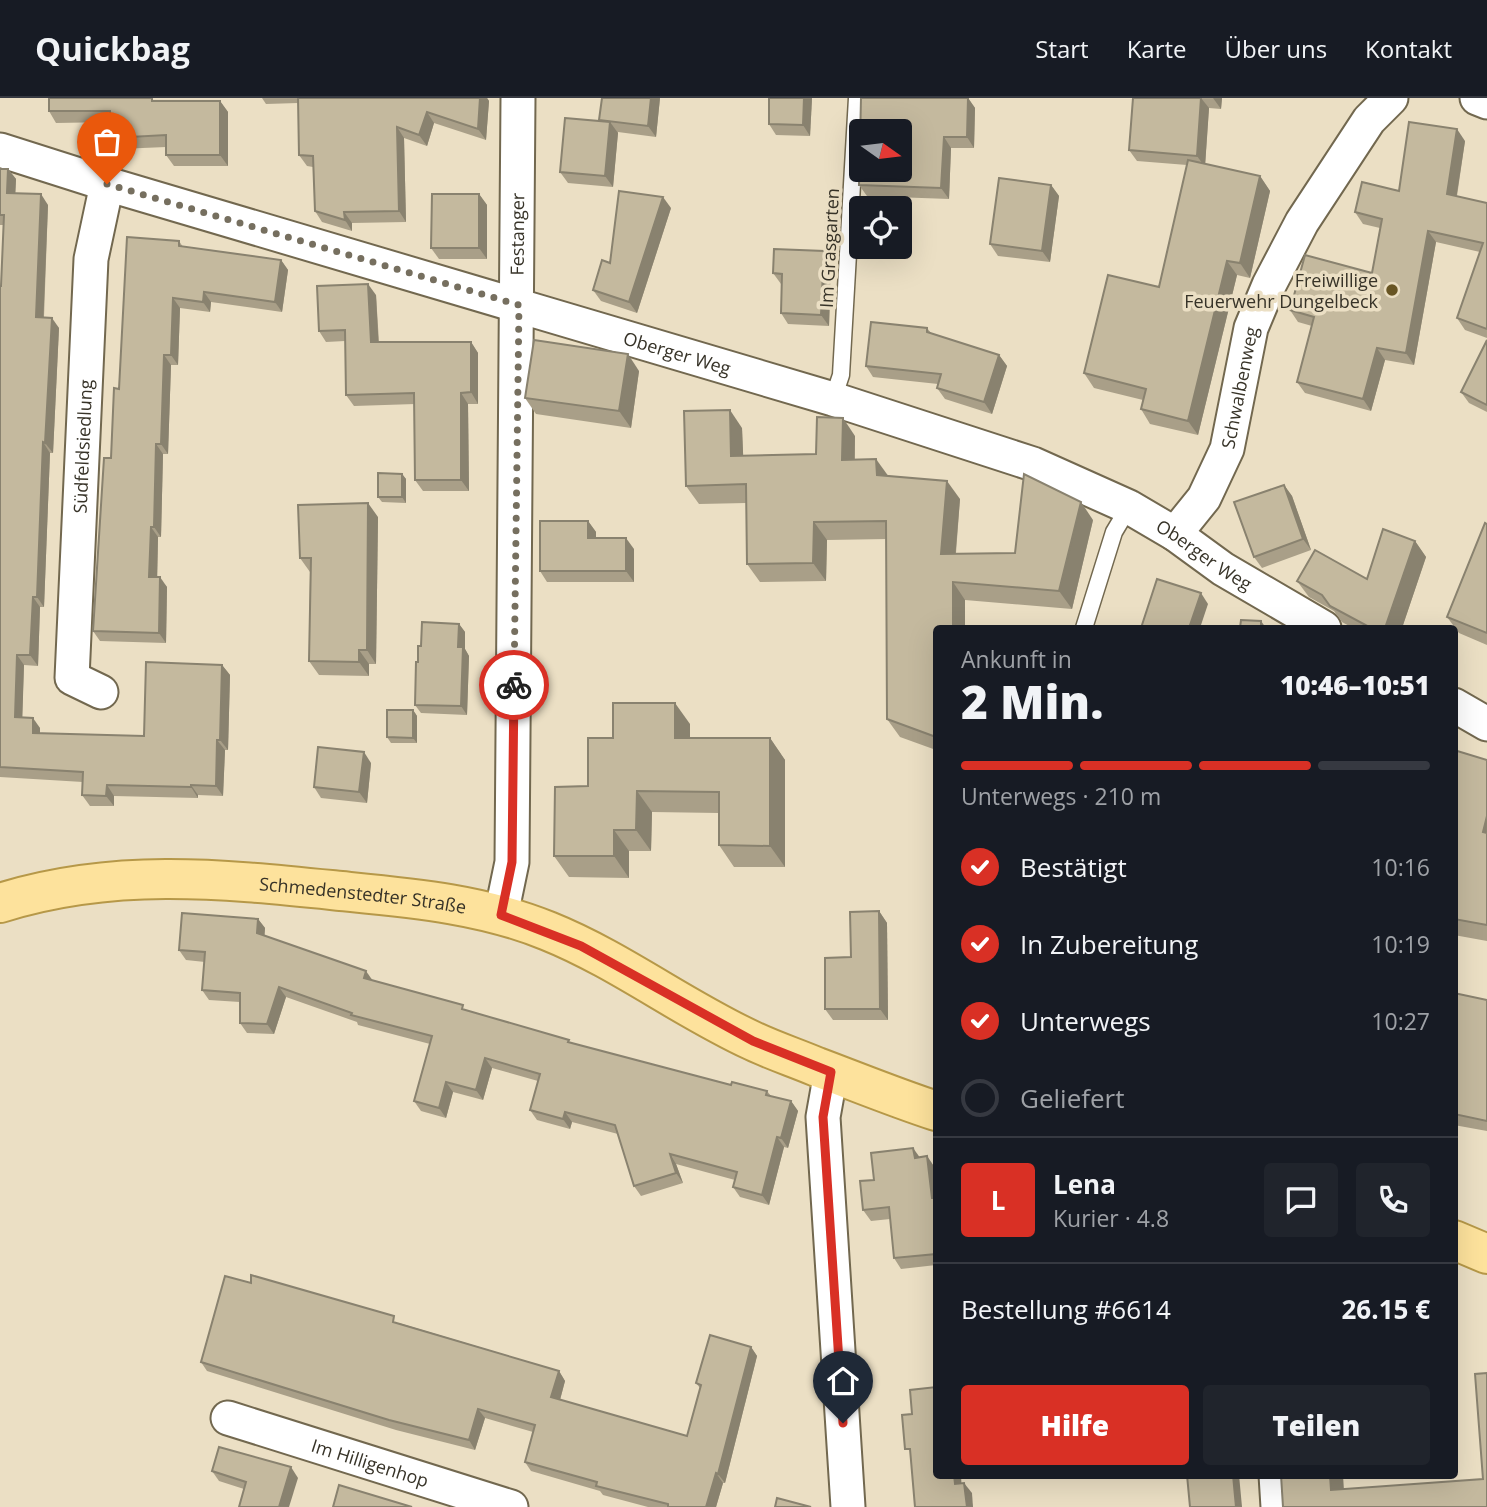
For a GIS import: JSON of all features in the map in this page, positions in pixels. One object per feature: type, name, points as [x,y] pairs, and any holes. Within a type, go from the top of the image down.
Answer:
[{"type":"main road","name":"Schmedenstedter Straße","points":[[0,903],[34,892],[92,883],[181,877],[432,900],[501,915],[581,946],[753,1041],[894,1098],[933,1110]]},
{"type":"main road","points":[[1458,1242],[1487,1254]]},
{"type":"street","name":"Festanger","points":[[501,915],[512,862],[519,98]]},
{"type":"street","name":"Schwalbenweg","points":[[1175,534],[1204,498],[1227,449],[1251,328],[1269,285],[1302,222],[1369,120],[1391,98]]},
{"type":"street","points":[[1478,98],[1487,102]]},
{"type":"street","name":"Oberger Weg","points":[[0,150],[833,399],[1032,464],[1129,507],[1175,534],[1223,569],[1319,625]]},
{"type":"street","name":"Südfeldsiedlung","points":[[101,692],[72,678],[90,259],[107,184]]},
{"type":"street","points":[[1458,707],[1487,724]]},
{"type":"street","points":[[831,1072],[823,1117],[848,1507]]},
{"type":"street","name":"Im Hilligenhop","points":[[228,1418],[511,1507]]},
{"type":"street","points":[[1276,1479],[1278,1507]]},
{"type":"lane","name":"Im Grasgarten","points":[[833,399],[841,376],[857,98]]},
{"type":"lane","points":[[1085,625],[1114,532],[1129,507]]},
{"type":"building","points":[[49,98],[220,101],[220,155],[166,155],[166,135],[111,138],[110,111],[49,111]]},
{"type":"building","points":[[298,98],[480,98],[478,129],[427,112],[419,135],[397,127],[399,211],[344,212],[345,220],[315,211],[313,156],[299,155]]},
{"type":"building","points":[[602,98],[651,98],[648,126],[599,120]]},
{"type":"building","points":[[769,98],[804,98],[803,125],[769,124]]},
{"type":"building","points":[[861,98],[968,98],[967,137],[944,137],[941,188],[859,185],[859,182],[912,182],[912,119],[861,119]]},
{"type":"building","points":[[1133,98],[1201,98],[1197,156],[1129,150]]},
{"type":"building","points":[[565,118],[610,122],[605,176],[560,172]]},
{"type":"building","points":[[1409,122],[1457,129],[1447,194],[1487,203],[1487,329],[1457,318],[1483,243],[1428,231],[1406,353],[1377,348],[1363,399],[1297,382],[1314,317],[1290,310],[1305,255],[1372,273],[1382,219],[1355,212],[1362,182],[1399,191]]},
{"type":"building","points":[[1188,160],[1260,176],[1240,263],[1227,261],[1188,421],[1141,409],[1146,389],[1084,373],[1108,275],[1159,287]]},
{"type":"building","points":[[0,169],[8,169],[7,193],[41,194],[36,317],[52,318],[45,443],[43,442],[37,597],[33,597],[30,655],[17,655],[15,717],[33,718],[33,733],[144,736],[146,662],[222,665],[216,786],[107,785],[106,796],[82,795],[83,772],[0,767],[0,286],[4,215],[0,215]]},
{"type":"building","points":[[999,178],[1051,185],[1042,251],[990,244]]},
{"type":"building","points":[[619,191],[663,197],[629,302],[593,290],[602,260],[610,263]]},
{"type":"building","points":[[432,194],[479,194],[479,248],[431,248]]},
{"type":"building","points":[[127,237],[179,241],[179,246],[281,260],[275,302],[204,292],[203,302],[173,298],[171,355],[164,355],[161,444],[156,444],[154,527],[151,527],[149,577],[160,577],[159,633],[93,631],[104,458],[111,458],[114,388],[119,389]]},
{"type":"building","points":[[774,249],[824,251],[821,315],[781,313],[782,274],[773,273]]},
{"type":"building","points":[[368,284],[371,342],[471,342],[471,392],[461,393],[461,480],[415,480],[414,393],[346,395],[345,330],[319,331],[317,286]]},
{"type":"building","points":[[871,322],[927,328],[927,332],[999,355],[984,402],[937,388],[941,374],[866,366]]},
{"type":"building","points":[[534,340],[628,354],[619,411],[525,398]]},
{"type":"building","points":[[1487,340],[1487,405],[1461,392]]},
{"type":"building","points":[[730,410],[731,456],[816,454],[817,417],[843,418],[842,460],[876,459],[877,475],[947,481],[941,554],[1015,553],[1024,474],[1081,502],[1059,591],[953,582],[953,625],[933,625],[933,736],[887,719],[886,521],[814,522],[813,563],[747,564],[746,484],[686,486],[684,411]]},
{"type":"building","points":[[378,473],[402,474],[402,497],[378,497]]},
{"type":"building","points":[[1284,485],[1303,539],[1254,557],[1234,502]]},
{"type":"building","points":[[368,503],[367,650],[359,650],[359,662],[309,661],[311,558],[300,558],[298,505]]},
{"type":"building","points":[[540,521],[588,521],[588,538],[626,538],[626,571],[540,571]]},
{"type":"building","points":[[1485,523],[1487,524],[1487,633],[1447,617]]},
{"type":"building","points":[[1383,529],[1415,541],[1386,625],[1365,625],[1330,606],[1322,595],[1297,581],[1315,550],[1367,579]]},
{"type":"building","points":[[1157,579],[1201,593],[1190,625],[1142,625]]},
{"type":"building","points":[[1241,620],[1261,621],[1261,625],[1240,625]]},
{"type":"building","points":[[422,622],[459,624],[458,647],[463,647],[461,706],[415,705],[416,662],[418,646],[421,646]]},
{"type":"building","points":[[613,703],[675,703],[675,738],[770,738],[770,846],[719,845],[719,792],[637,791],[636,830],[614,830],[614,856],[554,856],[555,787],[588,786],[588,738],[613,738]]},
{"type":"building","points":[[387,710],[413,710],[413,738],[387,737]]},
{"type":"building","points":[[318,747],[364,752],[359,792],[314,787]]},
{"type":"building","points":[[1458,751],[1487,760],[1487,816],[1483,832],[1487,833],[1487,925],[1458,920]]},
{"type":"building","points":[[879,911],[880,1009],[825,1009],[825,958],[851,957],[850,912]]},
{"type":"building","points":[[182,913],[258,919],[257,933],[366,971],[364,978],[463,1005],[462,1009],[569,1040],[568,1042],[731,1085],[732,1082],[767,1091],[766,1095],[791,1101],[781,1138],[777,1137],[762,1195],[733,1187],[737,1172],[670,1154],[676,1173],[634,1186],[615,1125],[565,1112],[563,1119],[530,1110],[540,1074],[485,1058],[476,1090],[446,1082],[439,1108],[414,1101],[432,1036],[351,1015],[352,1013],[279,987],[267,1024],[240,1023],[240,993],[202,990],[205,952],[179,950]]},
{"type":"building","points":[[1458,994],[1487,1000],[1487,1121],[1458,1115]]},
{"type":"building","points":[[913,1148],[915,1158],[927,1156],[933,1198],[933,1254],[894,1258],[889,1207],[863,1210],[860,1181],[874,1180],[871,1153]]},
{"type":"building","points":[[251,1275],[394,1316],[393,1322],[559,1371],[551,1397],[687,1436],[701,1385],[696,1383],[710,1335],[751,1347],[718,1474],[716,1473],[706,1507],[668,1507],[668,1504],[596,1486],[597,1482],[525,1462],[535,1425],[478,1409],[469,1440],[389,1420],[201,1362],[225,1276],[251,1283]]},
{"type":"building","points":[[1487,1373],[1487,1507],[1283,1507],[1281,1479],[1330,1479],[1331,1490],[1483,1479],[1475,1374]]},
{"type":"building","points":[[933,1387],[933,1479],[954,1479],[955,1484],[964,1483],[967,1507],[915,1507],[910,1449],[905,1449],[902,1415],[912,1414],[910,1390]]},
{"type":"building","points":[[219,1447],[291,1467],[279,1507],[239,1507],[246,1482],[212,1471]]},
{"type":"building","points":[[1187,1479],[1233,1479],[1236,1507],[1190,1507]]},
{"type":"building","points":[[339,1485],[412,1507],[333,1507]]},
{"type":"building","points":[[777,1498],[811,1507],[775,1507]]},
{"type":"way so far","points":[[107,184],[519,305],[514,685]]},
{"type":"place","name":"Freiwillige Feuerwehr Dungelbeck","points":[[1392,290]]},
{"type":"route","points":[[514,685],[512,862],[501,915],[546,930],[581,946],[753,1041],[831,1072],[823,1117],[843,1423]]}]
